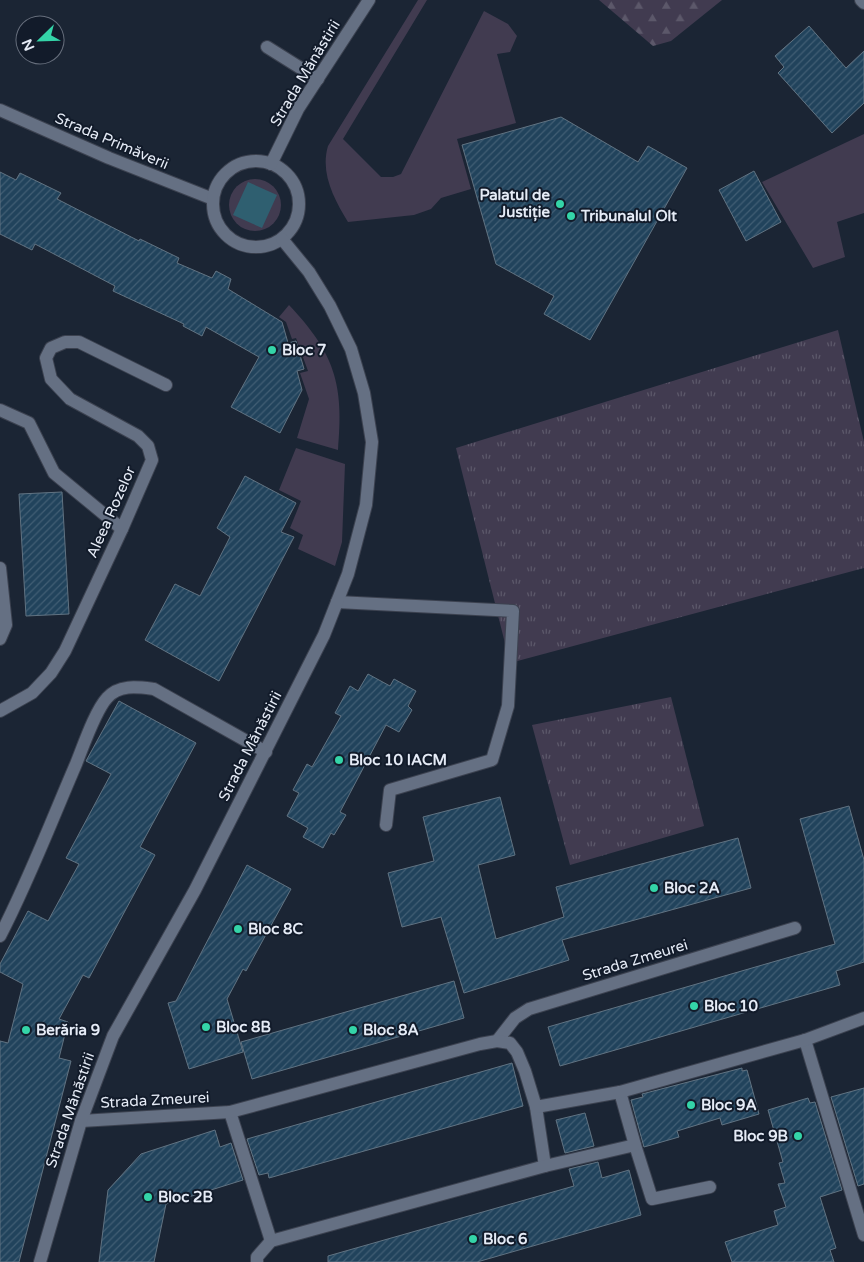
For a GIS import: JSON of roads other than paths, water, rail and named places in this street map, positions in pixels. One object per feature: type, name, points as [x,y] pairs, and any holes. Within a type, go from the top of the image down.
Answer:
[{"type":"street","name":"Strada Mănăstirii","points":[[271,164],[298,110],[369,0]]},
{"type":"street","points":[[860,0],[864,3]]},
{"type":"street","points":[[266,47],[318,79]]},
{"type":"street","name":"Strada Primăverii","points":[[0,110],[126,165],[213,198]]},
{"type":"street","points":[[259,161],[271,164],[291,180],[298,198],[297,218],[291,229],[282,239],[271,245],[259,247],[246,246],[234,242],[217,223],[213,198],[217,186],[224,176],[234,168],[246,163],[259,161]]},
{"type":"street","name":"Strada Mănăstirii","points":[[40,1262],[81,1121],[113,1036],[195,890],[324,636],[348,574],[366,506],[372,442],[364,393],[351,349],[330,306],[309,272],[282,239]]},
{"type":"street","name":"Aleea Rozelor","points":[[0,711],[32,694],[50,673],[65,650],[152,460],[148,446],[138,436],[70,399],[51,378],[46,358],[52,348],[65,342],[78,342],[166,385]]},
{"type":"street","points":[[0,410],[29,423],[54,473],[122,529]]},
{"type":"street","points":[[0,568],[6,625],[0,639]]},
{"type":"street","points":[[338,602],[513,611],[508,706],[492,760],[390,790],[386,826]]},
{"type":"street","points":[[0,936],[21,895],[91,729],[107,698],[120,689],[134,686],[154,689],[266,752]]},
{"type":"street","name":"Strada Zmeurei","points":[[81,1121],[230,1112],[497,1041],[515,1018],[529,1009],[795,928]]},
{"type":"street","points":[[536,1107],[620,1092],[805,1040],[864,1018]]},
{"type":"street","points":[[805,1040],[864,1235]]},
{"type":"street","points":[[497,1041],[510,1043],[518,1052],[536,1107],[545,1166]]},
{"type":"street","points":[[620,1092],[652,1199],[710,1186]]},
{"type":"street","name":"Strada Zmeurei","points":[[230,1112],[271,1240]]},
{"type":"street","points":[[257,1262],[257,1257],[271,1240],[545,1166],[635,1145]]},
{"type":"water","points":[[248,182],[277,195],[262,228],[233,215]]},
{"type":"place","name":"Palatul de Justiție","points":[[560,204]]},
{"type":"place","name":"Tribunalul Olt","points":[[571,216]]},
{"type":"place","name":"Bloc 7","points":[[272,350]]},
{"type":"place","name":"Bloc 10 IACM","points":[[339,760]]},
{"type":"place","name":"Bloc 2A","points":[[654,888]]},
{"type":"place","name":"Bloc 8C","points":[[238,929]]},
{"type":"place","name":"Bloc 10","points":[[694,1006]]},
{"type":"place","name":"Bloc 8B","points":[[206,1027]]},
{"type":"place","name":"Berăria 9","points":[[26,1030]]},
{"type":"place","name":"Bloc 8A","points":[[353,1030]]},
{"type":"place","name":"Bloc 9A","points":[[691,1105]]},
{"type":"place","name":"Bloc 9B","points":[[798,1136]]},
{"type":"place","name":"Bloc 2B","points":[[148,1197]]},
{"type":"place","name":"Bloc 6","points":[[473,1239]]}]
